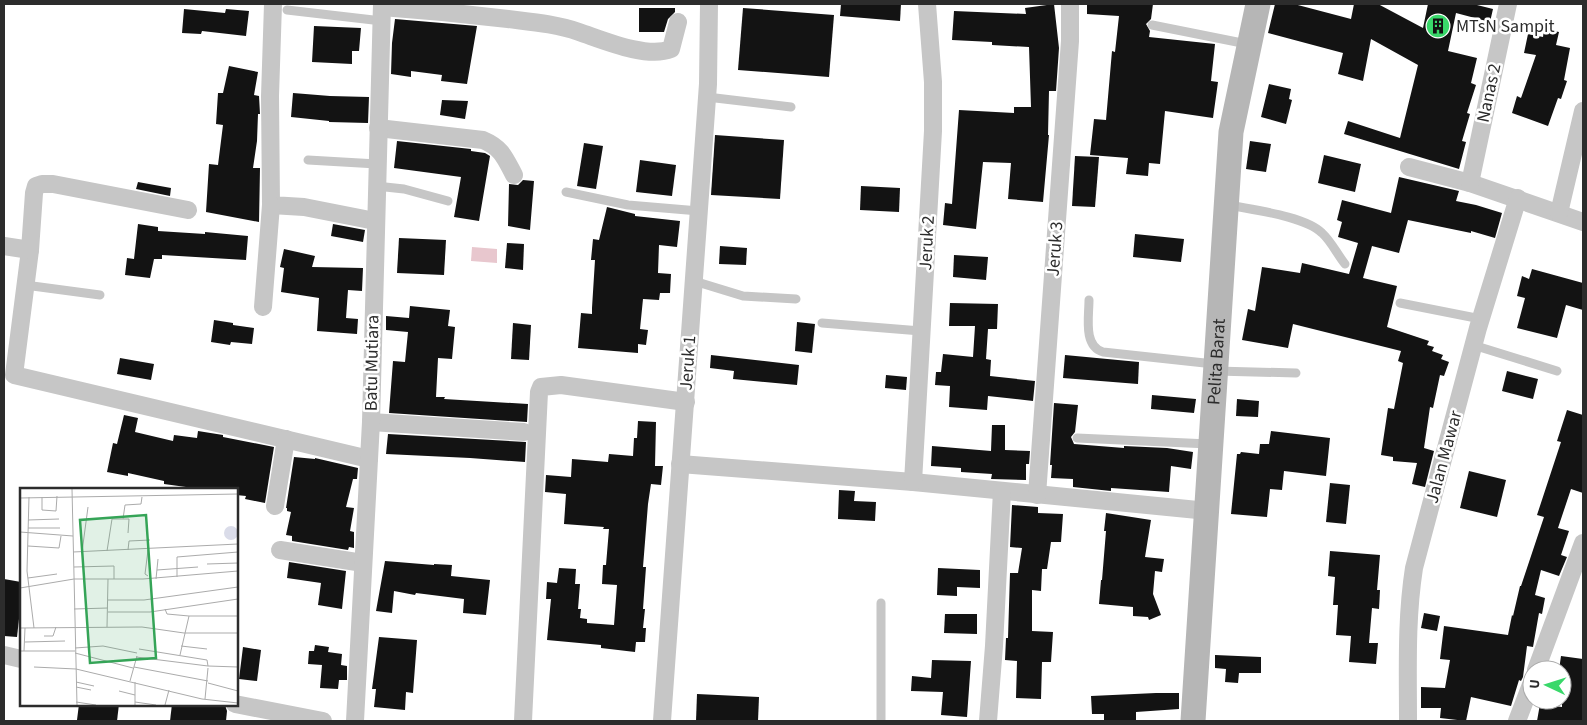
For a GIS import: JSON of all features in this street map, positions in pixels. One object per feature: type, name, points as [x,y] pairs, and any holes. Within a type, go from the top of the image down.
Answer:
[{"type":"street","name":"Jeruk 1","points":[[662,721],[707,98],[709,4]]},
{"type":"street","name":"Jeruk 2","points":[[913,482],[934,116],[927,4]]},
{"type":"street","name":"Jeruk 3","points":[[1037,495],[1070,41],[1070,4]]},
{"type":"street","name":"Pelita Barat","points":[[1193,721],[1231,132],[1258,4]]},
{"type":"street","name":"Nanas 2","points":[[1470,183],[1508,4]]},
{"type":"street","points":[[263,307],[271,205],[270,96],[280,7]]},
{"type":"street","points":[[382,11],[468,14],[546,24],[578,32],[625,48],[654,52],[665,51],[671,48],[678,22]]},
{"type":"street","name":"Batu Mutiara","points":[[355,721],[371,422],[382,11]]},
{"type":"street","points":[[1559,213],[1583,111]]},
{"type":"street","points":[[378,128],[484,140],[493,144],[502,152],[514,175]]},
{"type":"street","points":[[1409,167],[1518,198],[1583,222]]},
{"type":"street","points":[[188,210],[53,184],[36,186],[25,285],[9,374],[369,459]]},
{"type":"street","name":"Jalan Mawar","points":[[1408,721],[1408,635],[1410,592],[1414,568],[1480,319],[1518,198]]},
{"type":"street","points":[[271,205],[304,207],[375,221]]},
{"type":"street","points":[[4,246],[30,250]]},
{"type":"street","points":[[523,721],[539,392],[541,387],[561,385],[686,402]]},
{"type":"street","points":[[371,422],[524,432]]},
{"type":"street","points":[[275,506],[286,439]]},
{"type":"street","points":[[680,464],[913,482],[1208,511]]},
{"type":"street","points":[[988,721],[1002,491]]},
{"type":"street","points":[[1540,660],[1583,543]]},
{"type":"street","points":[[280,550],[364,563]]},
{"type":"street","points":[[238,705],[323,721]]},
{"type":"lane","points":[[280,7],[382,11]]},
{"type":"lane","points":[[1152,25],[1250,44]]},
{"type":"lane","points":[[707,98],[791,106]]},
{"type":"lane","points":[[308,160],[377,164]]},
{"type":"lane","points":[[376,186],[404,189],[448,200]]},
{"type":"lane","points":[[566,192],[628,205],[699,211]]},
{"type":"lane","points":[[1226,205],[1300,220],[1313,226],[1322,233],[1345,264]]},
{"type":"lane","points":[[694,281],[743,296],[796,299]]},
{"type":"lane","points":[[25,285],[100,295]]},
{"type":"lane","points":[[1089,300],[1089,333],[1091,342],[1096,350],[1216,368],[1296,373]]},
{"type":"lane","points":[[1400,303],[1480,319]]},
{"type":"lane","points":[[822,323],[921,331]]},
{"type":"lane","points":[[1473,346],[1557,371]]},
{"type":"lane","points":[[1077,438],[1212,444]]},
{"type":"lane","points":[[880,721],[882,603]]},
{"type":"shaded area","points":[[472,247],[497,249],[497,263],[471,261]]},
{"type":"building","points":[[841,4],[901,4],[900,21],[840,16]]},
{"type":"building","points":[[1054,4],[1059,48],[1056,91],[1049,91],[1049,135],[1043,202],[1008,199],[1011,163],[983,162],[976,229],[943,225],[945,203],[952,204],[959,110],[1014,113],[1014,107],[1031,107],[1029,47],[992,45],[992,42],[952,40],[954,11],[1026,14],[1025,8]]},
{"type":"building","points":[[1087,4],[1153,4],[1151,19],[1146,24],[1150,31],[1149,37],[1215,44],[1211,81],[1218,82],[1213,118],[1165,111],[1160,164],[1149,163],[1148,176],[1126,174],[1128,158],[1090,155],[1094,119],[1106,120],[1112,51],[1115,52],[1119,16],[1087,14]]},
{"type":"building","points":[[1275,4],[1294,4],[1351,19],[1354,4],[1378,4],[1423,28],[1428,4],[1473,4],[1493,9],[1490,22],[1456,13],[1448,51],[1477,58],[1471,83],[1476,85],[1467,113],[1470,114],[1462,141],[1466,142],[1459,169],[1344,134],[1348,121],[1400,138],[1418,65],[1371,39],[1363,81],[1338,74],[1343,53],[1268,33]]},
{"type":"building","points":[[639,8],[675,8],[675,12],[668,19],[664,32],[639,32]]},
{"type":"building","points":[[743,8],[834,15],[829,77],[738,70]]},
{"type":"building","points":[[184,9],[225,13],[226,9],[249,11],[246,36],[202,31],[201,34],[182,33]]},
{"type":"building","points":[[395,19],[477,26],[467,84],[441,81],[442,75],[411,71],[411,77],[391,74]]},
{"type":"building","points":[[314,26],[361,28],[359,51],[352,51],[352,64],[312,62]]},
{"type":"building","points":[[1544,29],[1559,32],[1556,45],[1570,48],[1564,80],[1567,81],[1561,99],[1558,98],[1548,126],[1512,113],[1517,96],[1521,98],[1536,55],[1524,53],[1528,34],[1543,37]]},
{"type":"building","points":[[229,66],[258,72],[254,95],[259,96],[260,114],[258,114],[253,168],[260,168],[259,222],[206,212],[209,164],[218,165],[223,125],[216,124],[218,93],[223,93]]},
{"type":"building","points":[[1269,84],[1291,89],[1289,99],[1292,100],[1286,124],[1261,117]]},
{"type":"building","points":[[293,93],[369,97],[368,123],[329,122],[291,117]]},
{"type":"building","points":[[442,100],[468,101],[465,119],[440,115]]},
{"type":"building","points":[[715,135],[784,140],[780,199],[711,195]]},
{"type":"building","points":[[397,141],[471,149],[471,151],[485,153],[490,156],[479,221],[454,217],[461,177],[394,168]]},
{"type":"building","points":[[1250,141],[1271,144],[1266,172],[1246,169]]},
{"type":"building","points":[[584,143],[603,146],[596,189],[577,186]]},
{"type":"building","points":[[1324,155],[1361,164],[1355,192],[1318,183]]},
{"type":"building","points":[[1075,156],[1099,157],[1095,207],[1072,206]]},
{"type":"building","points":[[640,160],[676,165],[672,196],[636,192]]},
{"type":"building","points":[[1399,177],[1459,191],[1456,201],[1502,213],[1495,238],[1471,231],[1471,233],[1408,220],[1399,253],[1372,246],[1363,278],[1397,286],[1387,327],[1429,341],[1427,345],[1434,347],[1432,351],[1443,355],[1441,359],[1449,362],[1444,376],[1440,375],[1433,408],[1430,407],[1424,448],[1434,451],[1425,487],[1412,484],[1417,463],[1393,461],[1393,457],[1381,455],[1388,408],[1394,409],[1403,363],[1398,361],[1401,351],[1293,324],[1288,348],[1242,340],[1248,309],[1255,311],[1262,267],[1300,273],[1302,263],[1349,274],[1358,243],[1338,237],[1342,222],[1337,220],[1342,200],[1391,213]]},
{"type":"building","points":[[523,180],[534,181],[530,230],[508,226],[509,184],[518,185]]},
{"type":"building","points":[[138,182],[171,188],[170,196],[136,189]]},
{"type":"building","points":[[861,186],[900,188],[899,212],[860,210]]},
{"type":"building","points":[[607,207],[635,214],[635,216],[680,221],[677,247],[659,245],[658,273],[671,274],[670,293],[660,293],[659,300],[643,299],[640,329],[648,330],[646,345],[638,344],[638,353],[578,348],[581,313],[592,314],[595,260],[591,260],[593,239],[599,240]]},
{"type":"building","points":[[138,224],[158,227],[158,231],[205,234],[205,232],[248,236],[246,260],[162,255],[162,259],[154,259],[150,278],[125,275],[127,258],[134,259]]},
{"type":"building","points":[[333,224],[365,230],[363,242],[331,236]]},
{"type":"building","points":[[1135,234],[1184,239],[1181,262],[1133,257]]},
{"type":"building","points":[[399,238],[446,240],[444,275],[397,273]]},
{"type":"building","points":[[507,243],[524,244],[523,270],[505,268]]},
{"type":"building","points":[[720,246],[747,248],[746,265],[719,264]]},
{"type":"building","points":[[284,249],[315,256],[312,267],[363,268],[362,291],[348,290],[346,318],[358,319],[357,334],[317,331],[319,298],[281,292],[284,268],[280,267]]},
{"type":"building","points":[[954,255],[988,257],[986,280],[953,277]]},
{"type":"building","points":[[1532,269],[1583,283],[1583,310],[1566,305],[1557,338],[1517,328],[1525,298],[1517,296],[1522,276],[1529,279]]},
{"type":"building","points":[[950,303],[998,304],[997,329],[988,329],[986,359],[991,360],[990,376],[1035,381],[1033,401],[988,396],[987,410],[949,407],[950,386],[935,385],[936,372],[941,372],[943,354],[973,357],[975,326],[949,326]]},
{"type":"building","points":[[410,306],[450,310],[448,326],[455,327],[452,359],[438,358],[436,397],[528,404],[527,422],[389,413],[393,361],[405,362],[408,332],[386,330],[386,316],[409,318]]},
{"type":"building","points":[[214,320],[254,328],[252,344],[231,342],[230,345],[211,342]]},
{"type":"building","points":[[797,322],[815,324],[812,353],[795,351]]},
{"type":"building","points":[[513,323],[531,325],[529,360],[511,359]]},
{"type":"building","points":[[711,355],[799,365],[797,385],[733,379],[734,371],[710,368]]},
{"type":"building","points":[[1065,355],[1139,362],[1138,384],[1063,378]]},
{"type":"building","points":[[120,358],[154,364],[151,380],[117,374]]},
{"type":"building","points":[[1507,371],[1538,379],[1533,399],[1502,391]]},
{"type":"building","points":[[886,375],[907,377],[906,390],[885,388]]},
{"type":"building","points":[[1152,395],[1196,399],[1194,413],[1151,409]]},
{"type":"building","points":[[1237,399],[1259,401],[1258,417],[1236,416]]},
{"type":"building","points":[[1054,403],[1078,405],[1075,432],[1071,437],[1074,444],[1124,448],[1124,446],[1167,448],[1193,452],[1191,469],[1171,466],[1169,492],[1111,488],[1111,491],[1073,487],[1073,479],[1051,478],[1052,465],[1050,465]]},
{"type":"building","points":[[1567,410],[1583,415],[1583,493],[1571,489],[1558,528],[1569,531],[1561,555],[1567,557],[1559,576],[1541,570],[1535,595],[1545,598],[1542,614],[1539,613],[1533,647],[1527,646],[1525,660],[1522,660],[1522,679],[1521,681],[1519,680],[1511,706],[1471,697],[1466,721],[1440,718],[1441,708],[1421,708],[1421,687],[1445,688],[1450,660],[1440,659],[1444,626],[1508,635],[1520,586],[1544,517],[1537,515],[1561,442],[1557,441]]},
{"type":"building","points":[[124,415],[138,418],[135,432],[173,441],[174,435],[197,438],[198,431],[274,447],[265,503],[245,499],[246,496],[238,495],[238,488],[186,487],[164,484],[164,481],[128,473],[128,476],[107,472],[113,443],[117,444]]},
{"type":"building","points":[[638,421],[656,422],[655,466],[663,466],[661,485],[651,484],[648,504],[643,567],[646,567],[643,609],[645,609],[643,628],[646,628],[645,642],[636,642],[635,652],[601,648],[601,645],[547,640],[551,599],[546,599],[547,582],[557,583],[559,568],[576,569],[575,584],[580,584],[578,609],[581,609],[580,618],[587,619],[587,623],[614,625],[617,585],[602,584],[603,565],[606,565],[609,529],[564,524],[566,494],[545,492],[546,475],[571,477],[572,459],[608,462],[609,454],[633,456],[634,438],[637,438]]},
{"type":"building","points":[[992,425],[1005,425],[1005,450],[1030,451],[1029,464],[1026,464],[1026,480],[991,479],[992,474],[961,472],[961,468],[931,466],[932,446],[991,451]]},
{"type":"building","points":[[1271,431],[1330,438],[1326,476],[1284,471],[1282,490],[1270,489],[1267,517],[1231,514],[1237,454],[1241,452],[1259,454],[1260,444],[1269,444]]},
{"type":"building","points":[[388,434],[526,442],[525,462],[386,454]]},
{"type":"building","points":[[294,457],[315,458],[358,468],[357,479],[353,479],[346,507],[354,508],[350,531],[354,532],[354,548],[349,547],[348,550],[292,541],[292,536],[286,535],[291,512],[287,511],[286,508]]},
{"type":"building","points":[[1469,471],[1506,480],[1497,517],[1460,508]]},
{"type":"building","points":[[1330,483],[1350,485],[1346,524],[1326,522]]},
{"type":"building","points":[[839,490],[855,491],[854,501],[876,502],[875,521],[838,519]]},
{"type":"building","points":[[1012,505],[1038,507],[1038,513],[1063,514],[1061,542],[1051,542],[1047,569],[1042,569],[1041,591],[1032,590],[1032,631],[1053,632],[1051,662],[1042,662],[1041,699],[1016,698],[1017,661],[1005,660],[1006,638],[1008,638],[1010,573],[1018,573],[1022,548],[1010,547]]},
{"type":"building","points":[[1106,513],[1151,520],[1145,557],[1164,559],[1162,572],[1155,571],[1153,594],[1161,615],[1149,620],[1148,617],[1133,616],[1133,607],[1099,604]]},
{"type":"building","points":[[1330,551],[1380,555],[1377,590],[1380,590],[1379,609],[1372,608],[1369,643],[1378,643],[1376,664],[1349,662],[1351,636],[1336,635],[1338,605],[1333,605],[1335,577],[1328,576]]},
{"type":"building","points":[[385,561],[452,565],[451,576],[490,580],[486,615],[463,613],[464,599],[416,593],[415,595],[394,591],[392,613],[376,611]]},
{"type":"building","points":[[289,562],[346,571],[342,609],[318,605],[321,583],[287,578]]},
{"type":"building","points":[[938,568],[980,570],[980,588],[957,587],[957,596],[937,595]]},
{"type":"building","points":[[4,579],[20,582],[20,610],[17,637],[4,636]]},
{"type":"building","points":[[1424,613],[1440,616],[1437,631],[1421,628]]},
{"type":"building","points":[[945,614],[977,614],[977,634],[944,633]]},
{"type":"building","points":[[379,637],[417,640],[413,693],[406,692],[405,710],[374,707],[376,689],[372,689]]},
{"type":"building","points":[[315,645],[329,647],[328,652],[342,654],[341,665],[347,666],[347,680],[339,680],[338,689],[320,688],[322,665],[308,664],[309,651],[314,651]]},
{"type":"building","points":[[243,647],[261,650],[257,681],[239,679]]},
{"type":"building","points":[[1215,655],[1261,657],[1261,673],[1239,673],[1238,683],[1225,682],[1226,669],[1215,668]]},
{"type":"building","points":[[1561,656],[1583,659],[1583,721],[1537,721],[1539,710],[1572,710],[1572,660],[1560,660]]},
{"type":"building","points":[[932,660],[971,661],[967,717],[941,715],[943,692],[911,691],[912,676],[931,678]]},
{"type":"building","points":[[1179,693],[1179,709],[1136,712],[1136,721],[1104,721],[1104,714],[1092,714],[1091,696]]},
{"type":"building","points":[[697,694],[759,697],[758,721],[696,721]]},
{"type":"building","points":[[79,705],[119,705],[117,721],[77,720]]},
{"type":"building","points":[[172,705],[225,705],[227,711],[226,721],[170,721]]},
{"type":"place","name":"MTsN Sampit","points":[[1438,26]]}]
